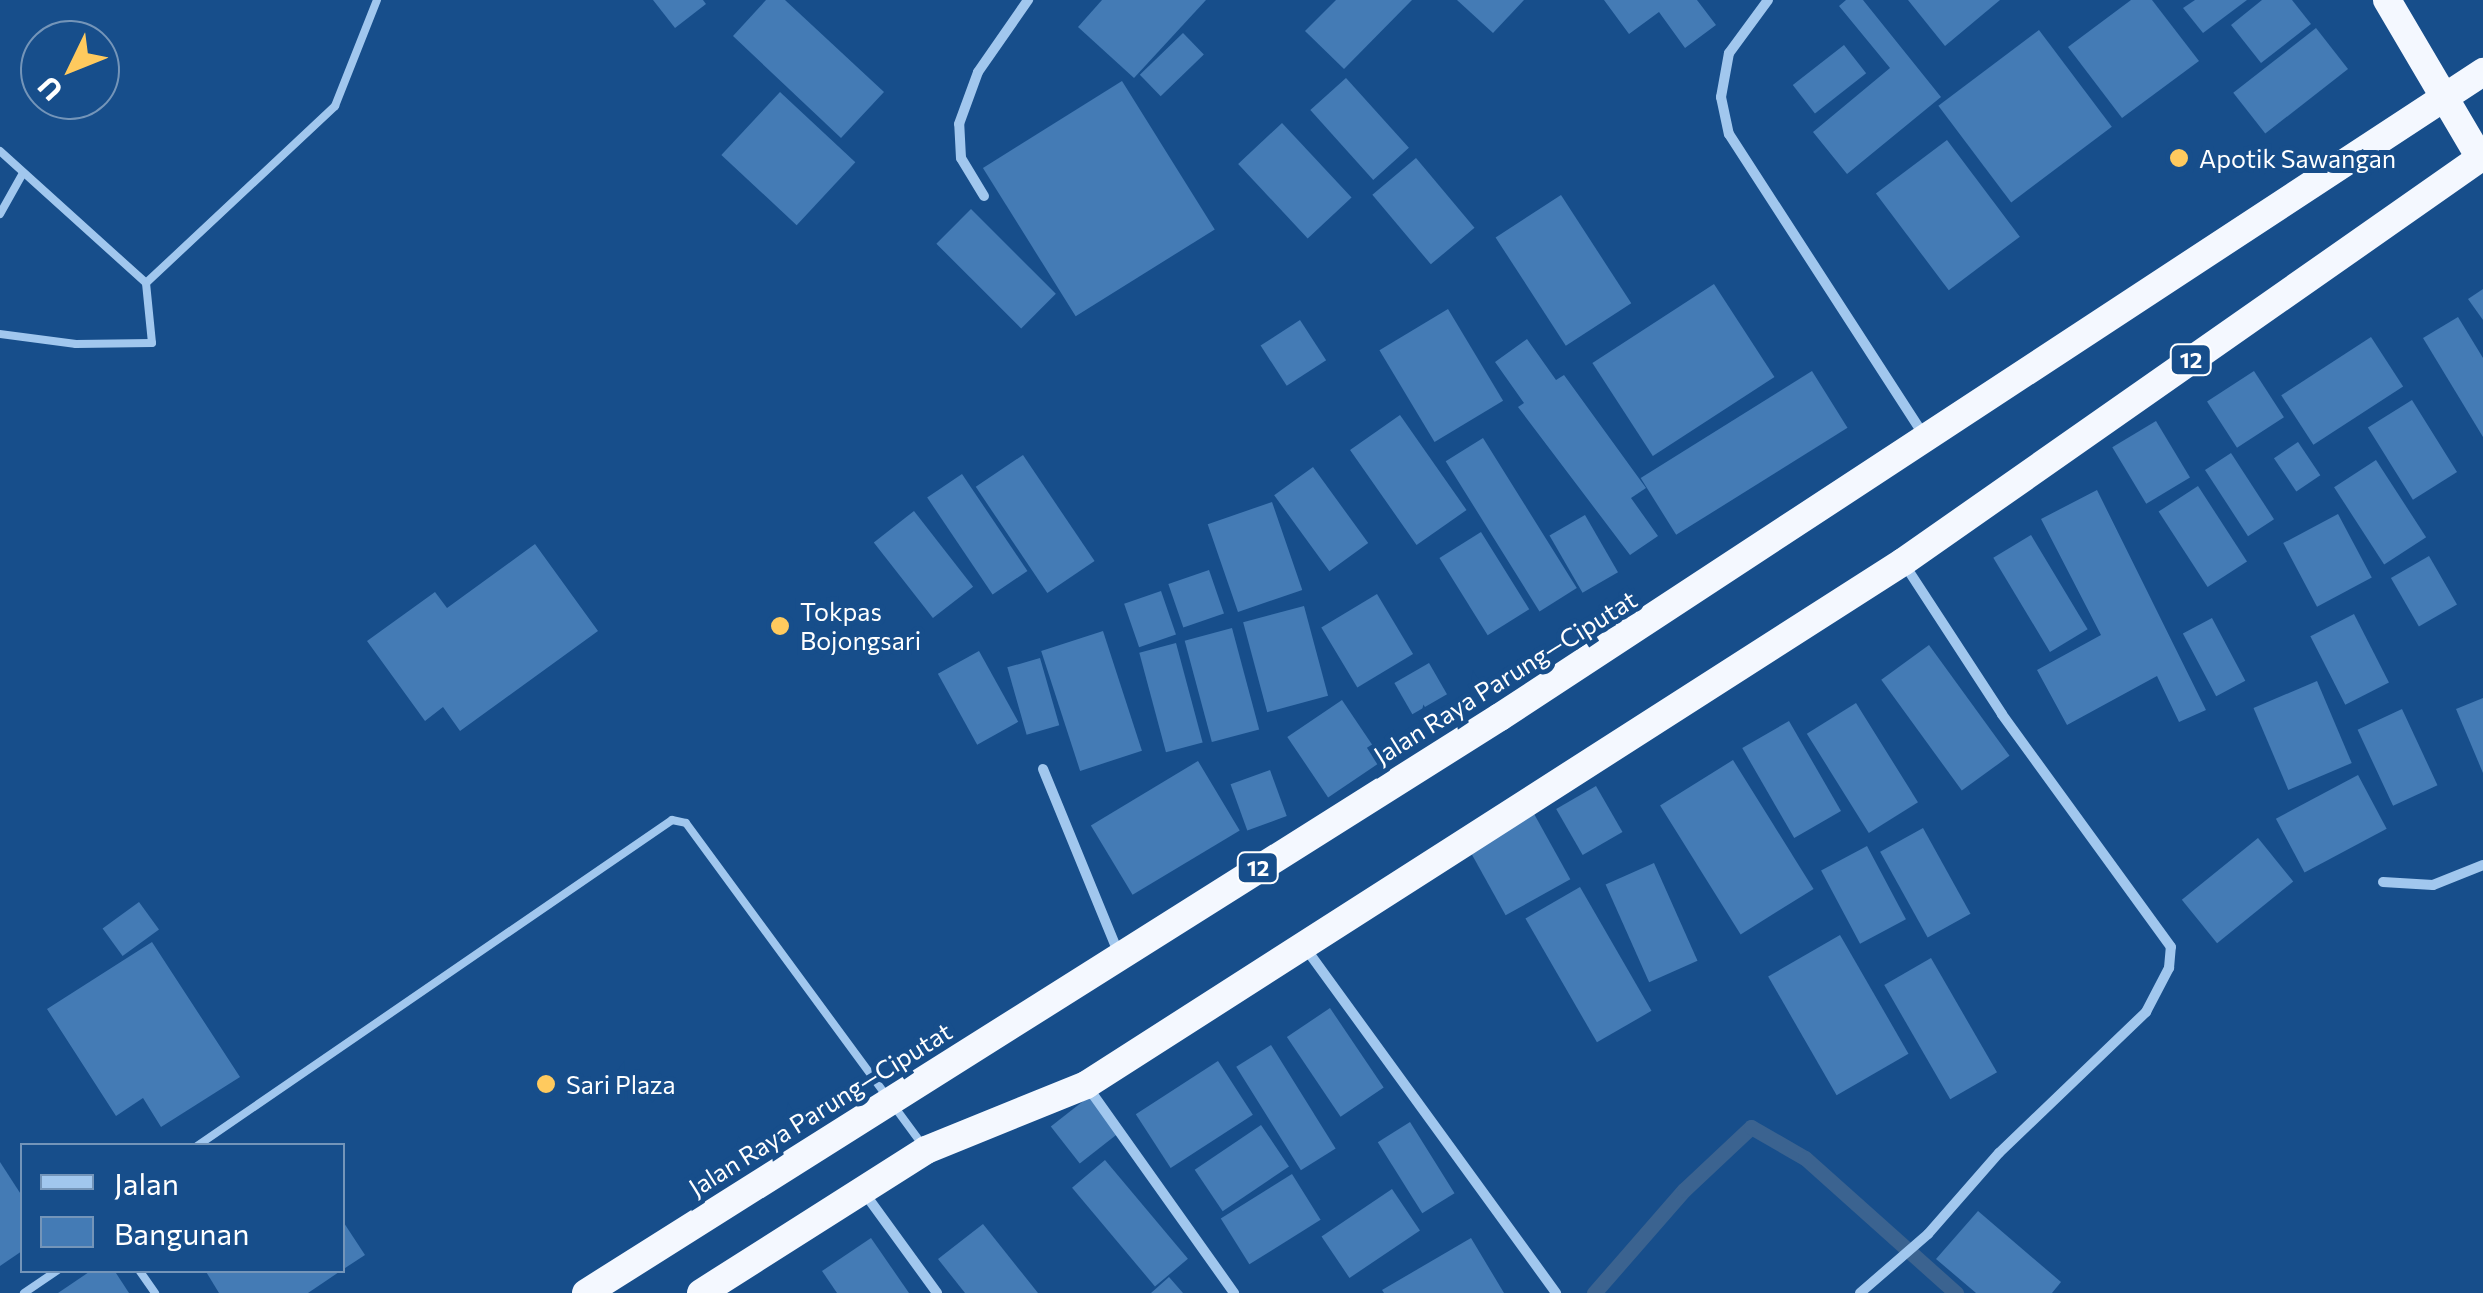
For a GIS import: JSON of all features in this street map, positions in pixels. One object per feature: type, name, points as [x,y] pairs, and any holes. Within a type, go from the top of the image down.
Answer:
[{"type":"highway","points":[[2387,0],[2481,157]]},
{"type":"highway","name":"12","points":[[2445,94],[2483,72]]},
{"type":"highway","name":"Jalan Raya Parung—Ciputat","points":[[586,1293],[1926,439],[2445,94]]},
{"type":"highway","name":"12","points":[[701,1293],[926,1150],[1086,1085],[1903,562],[2481,157]]},
{"type":"street","points":[[984,196],[961,158],[958,124],[978,72],[1028,0]]},
{"type":"street","points":[[1768,0],[1729,53],[1721,97],[1729,134],[1926,439]]},
{"type":"street","points":[[1860,1293],[1928,1234],[2000,1153],[2146,1012],[2169,968],[2171,947],[2002,714],[1903,562]]},
{"type":"street","points":[[1043,769],[1119,955]]},
{"type":"street","points":[[2383,882],[2433,885],[2483,865]]},
{"type":"street","points":[[1303,946],[1556,1293]]},
{"type":"street","points":[[1086,1085],[1234,1293]]},
{"type":"street","points":[[862,1190],[937,1293]]},
{"type":"lane","points":[[146,283],[335,106],[377,0]]},
{"type":"lane","points":[[0,152],[146,283],[152,343],[76,344],[0,334]]},
{"type":"lane","points":[[0,214],[23,173]]},
{"type":"lane","points":[[201,1143],[672,820],[686,823],[834,1018],[926,1150]]},
{"type":"lane","points":[[24,1293],[54,1273]]},
{"type":"building","points":[[653,0],[703,0],[706,4],[675,28]]},
{"type":"building","points":[[766,0],[785,0],[884,92],[841,138],[733,36]]},
{"type":"building","points":[[1102,0],[1206,0],[1134,78],[1078,27]]},
{"type":"building","points":[[1336,0],[1412,0],[1344,69],[1305,31]]},
{"type":"building","points":[[1457,0],[1524,0],[1493,33]]},
{"type":"building","points":[[1604,0],[1697,0],[1716,25],[1685,48],[1659,12],[1629,34]]},
{"type":"building","points":[[1846,0],[1863,0],[1941,97],[1847,174],[1813,132],[1890,68],[1839,6]]},
{"type":"building","points":[[1908,0],[2000,0],[1945,46]]},
{"type":"building","points":[[2131,0],[2152,0],[2199,61],[2122,118],[2068,47]]},
{"type":"building","points":[[2195,0],[2247,0],[2203,33],[2183,8]]},
{"type":"building","points":[[2262,0],[2292,0],[2311,24],[2261,63],[2231,25]]},
{"type":"building","points":[[2316,28],[2348,69],[2265,134],[2233,93]]},
{"type":"building","points":[[2039,30],[2112,127],[2011,202],[1938,106]]},
{"type":"building","points":[[1183,33],[1204,55],[1161,96],[1140,75]]},
{"type":"building","points":[[1844,45],[1866,73],[1815,113],[1793,85]]},
{"type":"building","points":[[1346,78],[1409,148],[1373,180],[1310,110]]},
{"type":"building","points":[[1122,81],[1215,229],[1076,316],[983,168]]},
{"type":"building","points":[[780,92],[855,162],[797,225],[721,155]]},
{"type":"building","points":[[1282,123],[1352,198],[1308,239],[1238,164]]},
{"type":"building","points":[[1947,140],[2020,237],[1949,290],[1876,194]]},
{"type":"building","points":[[1416,158],[1474,228],[1431,264],[1372,195]]},
{"type":"building","points":[[1561,195],[1631,303],[1566,346],[1496,237]]},
{"type":"building","points":[[971,209],[1056,294],[1021,329],[936,244]]},
{"type":"building","points":[[1714,284],[1774,377],[1653,456],[1592,363]]},
{"type":"building","points":[[2483,289],[2483,320],[2468,299]]},
{"type":"building","points":[[1448,309],[1503,401],[1435,442],[1379,350]]},
{"type":"building","points":[[2458,317],[2483,358],[2483,437],[2423,338]]},
{"type":"building","points":[[1300,320],[1326,360],[1287,386],[1261,346]]},
{"type":"building","points":[[2371,337],[2403,386],[2313,445],[2281,395]]},
{"type":"building","points":[[1527,339],[1556,380],[1564,375],[1646,488],[1631,498],[1658,536],[1630,555],[1518,407],[1524,403],[1495,362]]},
{"type":"building","points":[[1812,371],[1848,428],[1676,535],[1641,478]]},
{"type":"building","points":[[2254,371],[2284,417],[2237,448],[2207,401]]},
{"type":"building","points":[[2412,400],[2457,472],[2413,500],[2368,428]]},
{"type":"building","points":[[1400,415],[1467,510],[1417,545],[1350,450]]},
{"type":"building","points":[[2156,421],[2190,478],[2146,504],[2112,447]]},
{"type":"building","points":[[1483,438],[1577,588],[1539,611],[1446,461]]},
{"type":"building","points":[[2298,442],[2320,475],[2296,491],[2274,458]]},
{"type":"building","points":[[2231,453],[2274,519],[2248,536],[2205,470]]},
{"type":"building","points":[[1023,455],[1095,561],[1047,593],[976,487]]},
{"type":"building","points":[[2376,460],[2426,537],[2384,564],[2334,487]]},
{"type":"building","points":[[1313,467],[1368,543],[1329,571],[1274,495]]},
{"type":"building","points":[[962,474],[1027,571],[993,594],[927,497]]},
{"type":"building","points":[[2198,486],[2247,561],[2208,587],[2159,512]]},
{"type":"building","points":[[2097,490],[2206,710],[2179,722],[2157,676],[2067,725],[2037,670],[2101,635],[2041,519]]},
{"type":"building","points":[[1272,502],[1302,590],[1238,612],[1208,524]]},
{"type":"building","points":[[914,511],[973,587],[933,618],[874,542]]},
{"type":"building","points":[[2338,514],[2372,578],[2317,607],[2283,543]]},
{"type":"building","points":[[1585,515],[1618,572],[1582,593],[1549,536]]},
{"type":"building","points":[[1481,532],[1529,609],[1488,635],[1439,558]]},
{"type":"building","points":[[2031,535],[2088,629],[2050,652],[1993,558]]},
{"type":"building","points":[[535,544],[598,631],[460,731],[443,707],[425,721],[367,641],[435,592],[447,608]]},
{"type":"building","points":[[2429,556],[2457,604],[2419,626],[2391,578]]},
{"type":"building","points":[[1209,570],[1224,613],[1183,627],[1168,584]]},
{"type":"building","points":[[1161,591],[1176,634],[1139,647],[1124,604]]},
{"type":"building","points":[[1377,594],[1413,654],[1357,687],[1321,627]]},
{"type":"building","points":[[1304,606],[1328,696],[1267,712],[1243,622]]},
{"type":"building","points":[[2354,614],[2389,683],[2345,705],[2310,636]]},
{"type":"building","points":[[2212,618],[2245,681],[2216,696],[2183,633]]},
{"type":"building","points":[[1232,628],[1259,729],[1212,742],[1185,641]]},
{"type":"building","points":[[1103,631],[1142,751],[1080,771],[1041,651]]},
{"type":"building","points":[[1176,643],[1203,742],[1166,752],[1139,653]]},
{"type":"building","points":[[1929,645],[2010,756],[1962,791],[1881,680]]},
{"type":"building","points":[[979,651],[1018,722],[977,745],[938,674]]},
{"type":"building","points":[[1040,658],[1059,725],[1027,735],[1007,667]]},
{"type":"building","points":[[1429,663],[1447,694],[1412,714],[1394,683]]},
{"type":"building","points":[[2317,681],[2352,763],[2288,790],[2253,708]]},
{"type":"building","points":[[2483,698],[2483,773],[2456,709]]},
{"type":"building","points":[[1342,700],[1383,761],[1328,797],[1287,737]]},
{"type":"building","points":[[1856,703],[1918,802],[1869,833],[1807,734]]},
{"type":"building","points":[[2402,709],[2437,785],[2393,806],[2358,730]]},
{"type":"building","points":[[1789,721],[1841,811],[1794,838],[1742,748]]},
{"type":"building","points":[[1733,760],[1814,889],[1741,934],[1660,806]]},
{"type":"building","points":[[1198,761],[1240,830],[1133,895],[1091,825]]},
{"type":"building","points":[[1270,770],[1287,816],[1247,830],[1231,784]]},
{"type":"building","points":[[2358,775],[2387,829],[2305,873],[2276,819]]},
{"type":"building","points":[[1596,786],[1622,832],[1583,855],[1556,809]]},
{"type":"building","points":[[1533,812],[1570,879],[1506,915],[1468,848]]},
{"type":"building","points":[[1923,828],[1971,914],[1928,937],[1880,852]]},
{"type":"building","points":[[2258,838],[2293,882],[2217,943],[2182,900]]},
{"type":"building","points":[[1867,846],[1906,919],[1860,944],[1821,870]]},
{"type":"building","points":[[1654,863],[1698,961],[1649,982],[1606,885]]},
{"type":"building","points":[[1580,887],[1652,1011],[1597,1042],[1525,919]]},
{"type":"building","points":[[139,902],[159,930],[123,956],[103,928]]},
{"type":"building","points":[[1840,935],[1908,1054],[1837,1095],[1768,976]]},
{"type":"building","points":[[152,942],[240,1077],[161,1127],[143,1098],[116,1116],[47,1009]]},
{"type":"building","points":[[1931,958],[1997,1072],[1950,1099],[1884,985]]},
{"type":"building","points":[[1330,1008],[1384,1088],[1341,1117],[1287,1037]]},
{"type":"building","points":[[1271,1045],[1336,1148],[1301,1170],[1236,1067]]},
{"type":"building","points":[[1218,1061],[1253,1115],[1171,1168],[1136,1114]]},
{"type":"building","points":[[1091,1095],[1120,1132],[1080,1163],[1051,1126]]},
{"type":"building","points":[[1410,1122],[1455,1193],[1422,1213],[1378,1142]]},
{"type":"building","points":[[1261,1125],[1289,1166],[1223,1211],[1195,1170]]},
{"type":"building","points":[[1105,1160],[1188,1259],[1155,1286],[1072,1188]]},
{"type":"building","points":[[0,1162],[20,1193],[20,1252],[0,1266]]},
{"type":"building","points":[[1292,1174],[1321,1220],[1249,1264],[1221,1219]]},
{"type":"building","points":[[1392,1189],[1420,1230],[1349,1278],[1322,1237]]},
{"type":"building","points":[[1978,1211],[2061,1282],[2052,1293],[1976,1293],[1936,1259]]},
{"type":"building","points":[[983,1224],[1038,1293],[965,1293],[938,1259]]},
{"type":"building","points":[[345,1225],[365,1255],[345,1268]]},
{"type":"building","points":[[871,1238],[909,1293],[837,1293],[822,1271]]},
{"type":"building","points":[[1471,1238],[1504,1293],[1382,1290]]},
{"type":"building","points":[[88,1273],[116,1273],[129,1293],[58,1293]]},
{"type":"building","points":[[207,1273],[338,1273],[308,1293],[219,1293]]},
{"type":"building","points":[[1169,1277],[1183,1293],[1151,1293]]},
{"type":"waterway","points":[[1594,1293],[1684,1190],[1751,1127],[1805,1158],[1956,1293]]},
{"type":"place","name":"Apotik Sawangan","points":[[2179,158]]},
{"type":"place","name":"Tokpas Bojongsari","points":[[780,626]]},
{"type":"place","name":"Sari Plaza","points":[[546,1084]]}]
